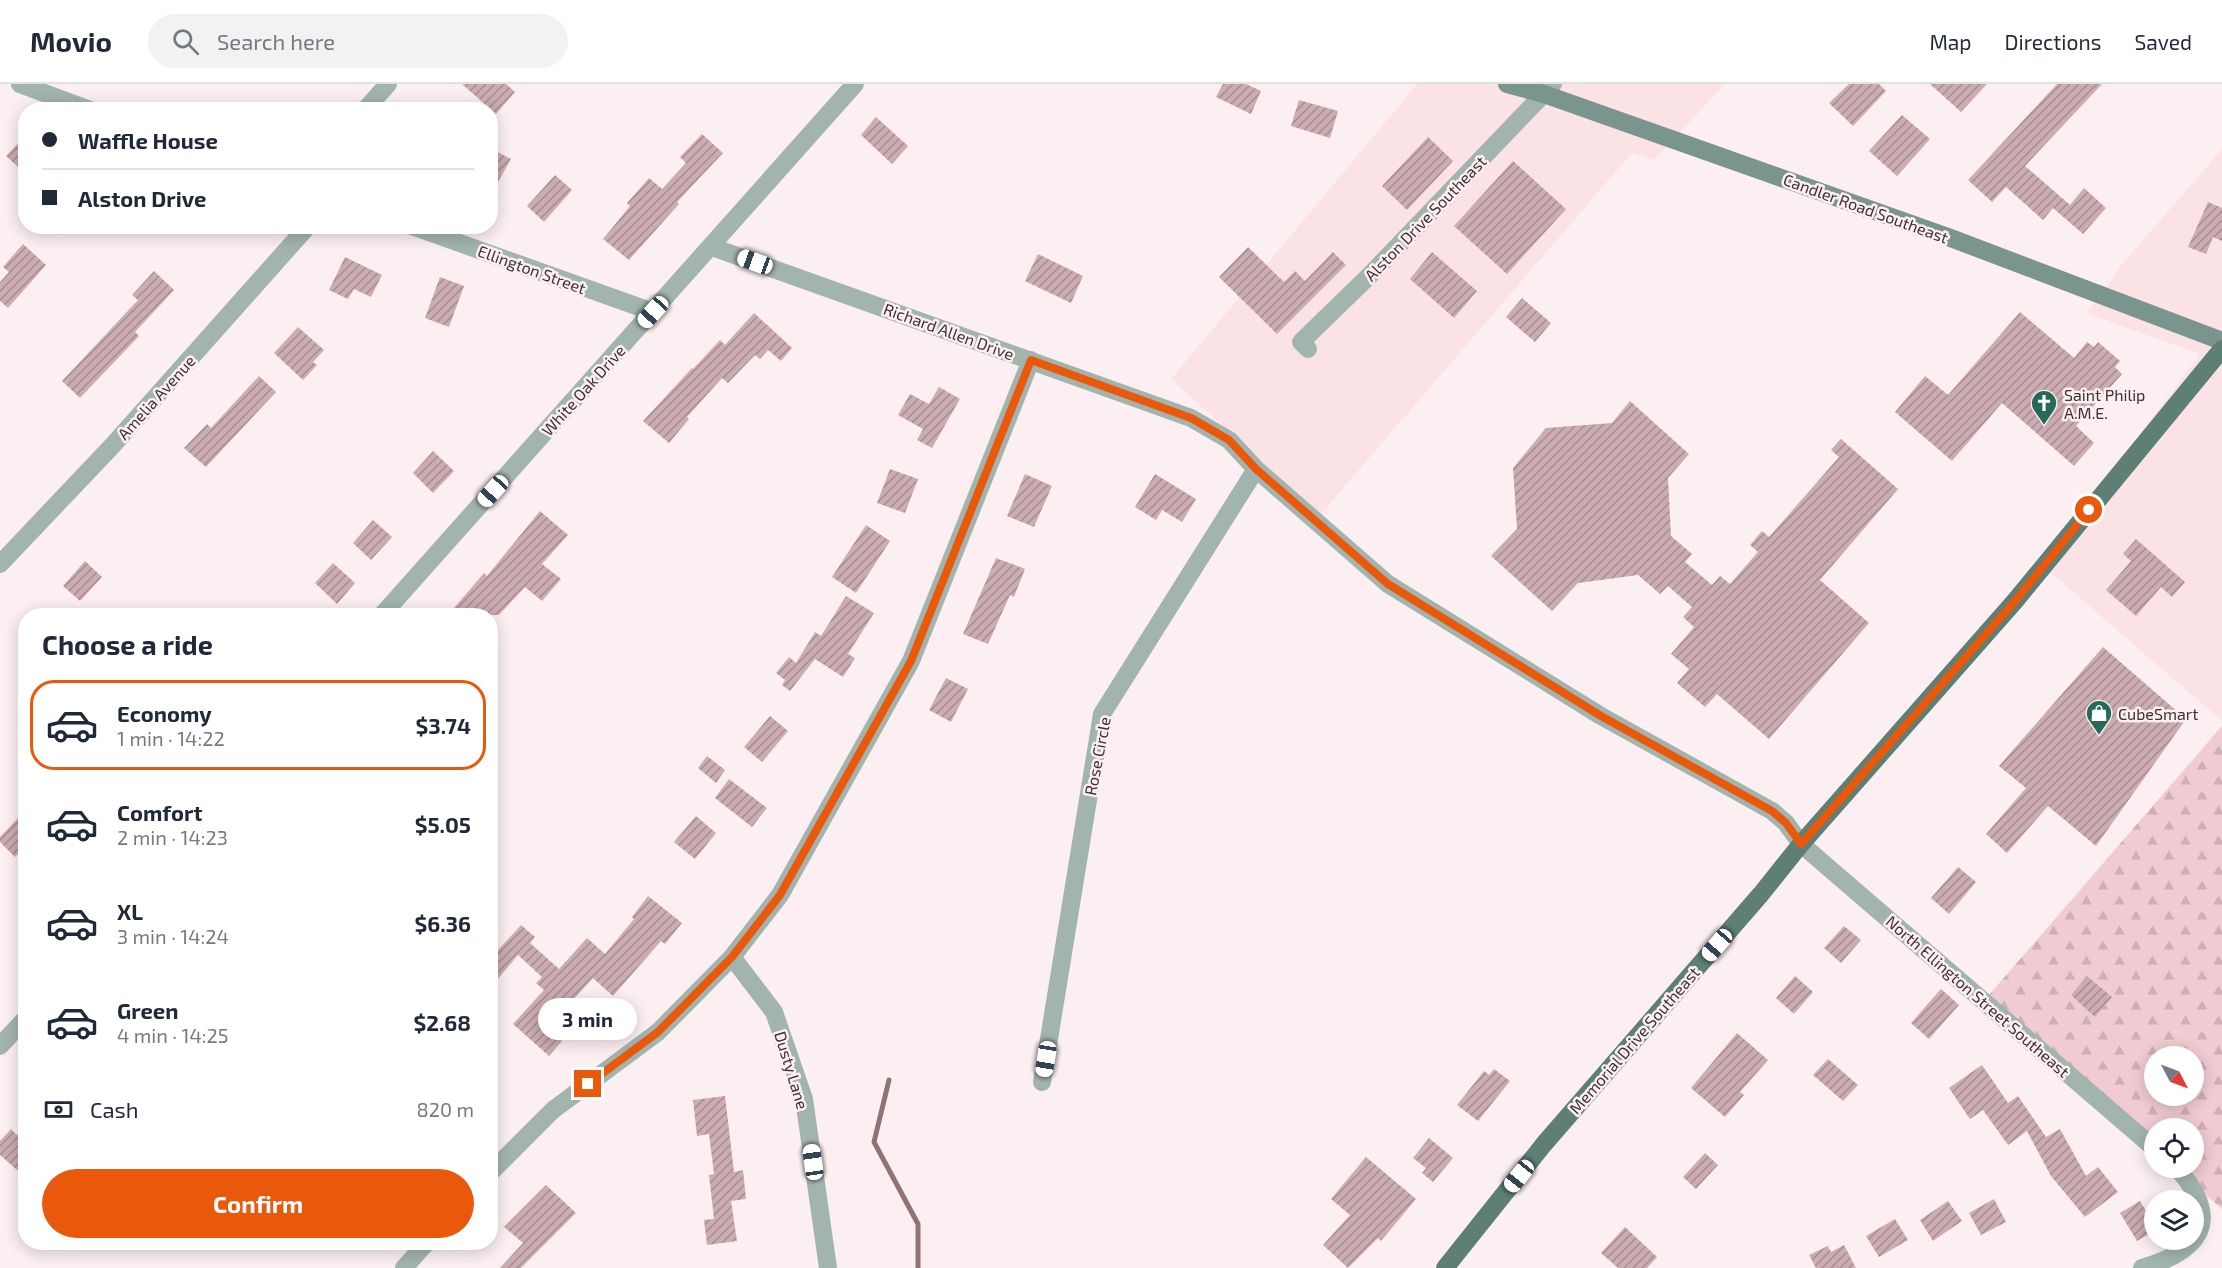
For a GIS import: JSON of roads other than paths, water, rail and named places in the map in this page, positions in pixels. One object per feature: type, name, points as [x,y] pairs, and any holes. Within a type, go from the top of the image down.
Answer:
[{"type":"main road","name":"Candler Road Southeast","points":[[1507,84],[1549,89],[2222,341]]},
{"type":"main road","name":"Memorial Drive Southeast","points":[[1445,1268],[1544,1144],[1761,894],[1801,844],[2015,601],[2222,349]]},
{"type":"street","points":[[20,84],[68,102]]},
{"type":"street","points":[[372,102],[388,84]]},
{"type":"street","name":"White Oak Drive","points":[[388,608],[855,84]]},
{"type":"street","name":"Alston Drive Southeast","points":[[1308,349],[1301,342],[1393,252],[1549,89]]},
{"type":"street","name":"Amelia Avenue","points":[[0,564],[120,437],[301,234]]},
{"type":"street","name":"Ellington Street","points":[[434,234],[653,312]]},
{"type":"street","name":"Richard Allen Drive","points":[[712,247],[1191,418],[1229,440],[1256,469],[1388,584],[1601,716],[1772,811],[1786,823],[1801,844]]},
{"type":"street","points":[[498,1165],[553,1110],[658,1032],[732,957],[780,895],[911,661],[1031,360]]},
{"type":"street","name":"Rose Circle","points":[[1042,1082],[1102,714],[1256,469]]},
{"type":"street","name":"North Ellington Street Southeast","points":[[1801,844],[2144,1139]]},
{"type":"street","name":"Dusty Lane","points":[[732,957],[774,1012],[804,1099],[828,1268]]},
{"type":"street","points":[[0,1046],[18,1027]]},
{"type":"street","points":[[2142,1268],[2179,1255],[2194,1245],[2204,1231],[2208,1215],[2205,1198],[2186,1178]]},
{"type":"street","points":[[404,1268],[420,1250]]},
{"type":"waterway","points":[[889,1080],[874,1142],[918,1224],[918,1268]]},
{"type":"place","name":"Saint Philip A.M.E.","points":[[2044,426]]},
{"type":"place","name":"CubeSmart","points":[[2099,736]]}]
